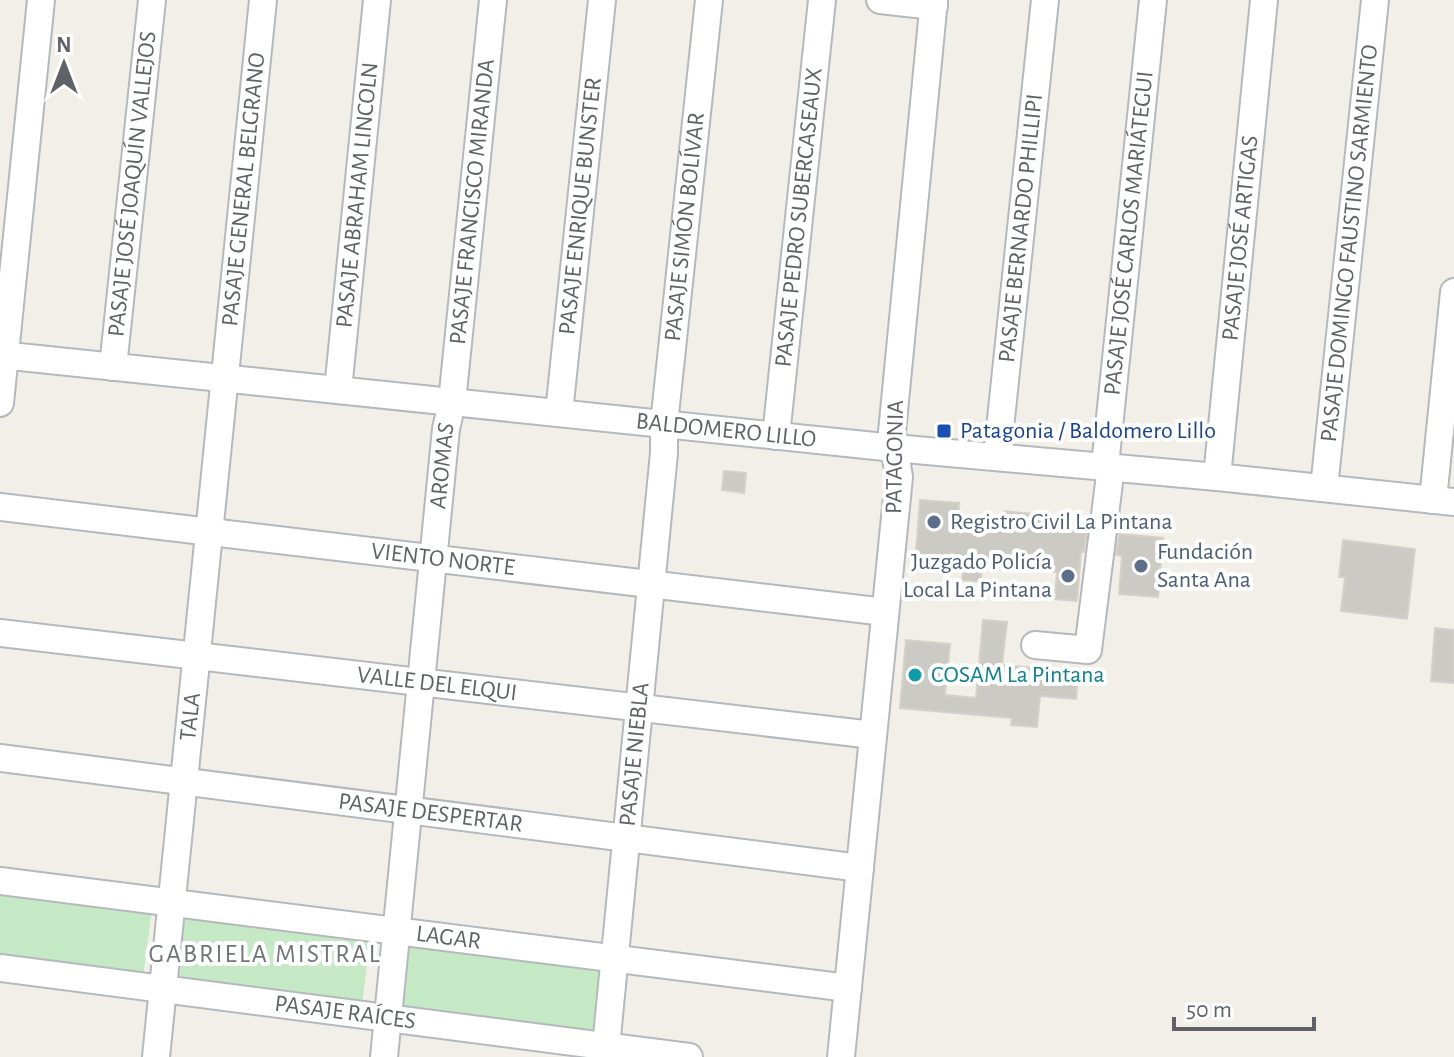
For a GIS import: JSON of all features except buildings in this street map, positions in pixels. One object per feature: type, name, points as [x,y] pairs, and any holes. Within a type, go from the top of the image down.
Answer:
[{"type":"street","points":[[0,403],[2,355],[41,0]]},
{"type":"street","name":"PASAJE JOSÉ JOAQUÍN VALLEJOS","points":[[113,367],[152,0]]},
{"type":"street","name":"PASAJE GENERAL BELGRANO","points":[[226,378],[263,0]]},
{"type":"street","name":"PASAJE ABRAHAM LINCOLN","points":[[338,390],[377,0]]},
{"type":"street","name":"PASAJE FRANCISCO MIRANDA","points":[[452,402],[493,0]]},
{"type":"street","name":"PASAJE ENRIQUE BUNSTER","points":[[559,413],[602,0]]},
{"type":"street","name":"PASAJE SIMÓN BOLÍVAR","points":[[664,453],[664,424],[709,0]]},
{"type":"street","name":"PASAJE PEDRO SUBERCASEAUX","points":[[776,436],[822,0]]},
{"type":"street","points":[[880,0],[934,3]]},
{"type":"street","name":"PASAJE BERNARDO PHILLIPI","points":[[997,457],[1045,0]]},
{"type":"street","name":"PASAJE JOSÉ CARLOS MARIÁTEGUI","points":[[1035,645],[1088,650],[1102,551],[1153,0]]},
{"type":"street","name":"PASAJE JOSÉ ARTIGAS","points":[[1217,477],[1264,0]]},
{"type":"street","name":"PASAJE DOMINGO FAUSTINO SARMIENTO","points":[[1324,488],[1375,0]]},
{"type":"street","name":"PATAGONIA","points":[[841,1057],[899,477],[892,432],[934,3]]},
{"type":"street","points":[[1443,501],[1454,292]]},
{"type":"street","name":"BALDOMERO LILLO","points":[[2,355],[894,448],[1108,466],[1443,501]]},
{"type":"street","name":"TALA","points":[[156,1057],[226,378]]},
{"type":"street","name":"AROMAS","points":[[384,1057],[446,429],[452,402]]},
{"type":"street","name":"PASAJE NIEBLA","points":[[605,1052],[664,453]]},
{"type":"street","name":"VIENTO NORTE","points":[[0,507],[885,612]]},
{"type":"street","name":"VALLE DEL ELQUI","points":[[0,633],[873,735]]},
{"type":"street","name":"PASAJE DESPERTAR","points":[[0,758],[860,868]]},
{"type":"street","name":"LAGAR","points":[[0,881],[848,988]]},
{"type":"street","name":"PASAJE RAÍCES","points":[[0,968],[388,1018],[605,1052],[689,1057]]},
{"type":"green space","points":[[0,891],[152,910],[143,977],[0,960]]},
{"type":"green space","points":[[182,914],[370,938],[362,1006],[173,982]]},
{"type":"green space","points":[[403,945],[600,969],[592,1035],[400,1007]]},
{"type":"place","name":"Patagonia / Baldomero Lillo","points":[[944,431]]},
{"type":"place","name":"Registro Civil La Pintana","points":[[934,522]]},
{"type":"place","name":"Fundación Santa Ana","points":[[1141,566]]},
{"type":"place","name":"Juzgado Policía Local La Pintana","points":[[1068,576]]},
{"type":"place","name":"COSAM La Pintana","points":[[915,675]]},
{"type":"district","name":"GABRIELA MISTRAL","points":[[265,954]]}]
